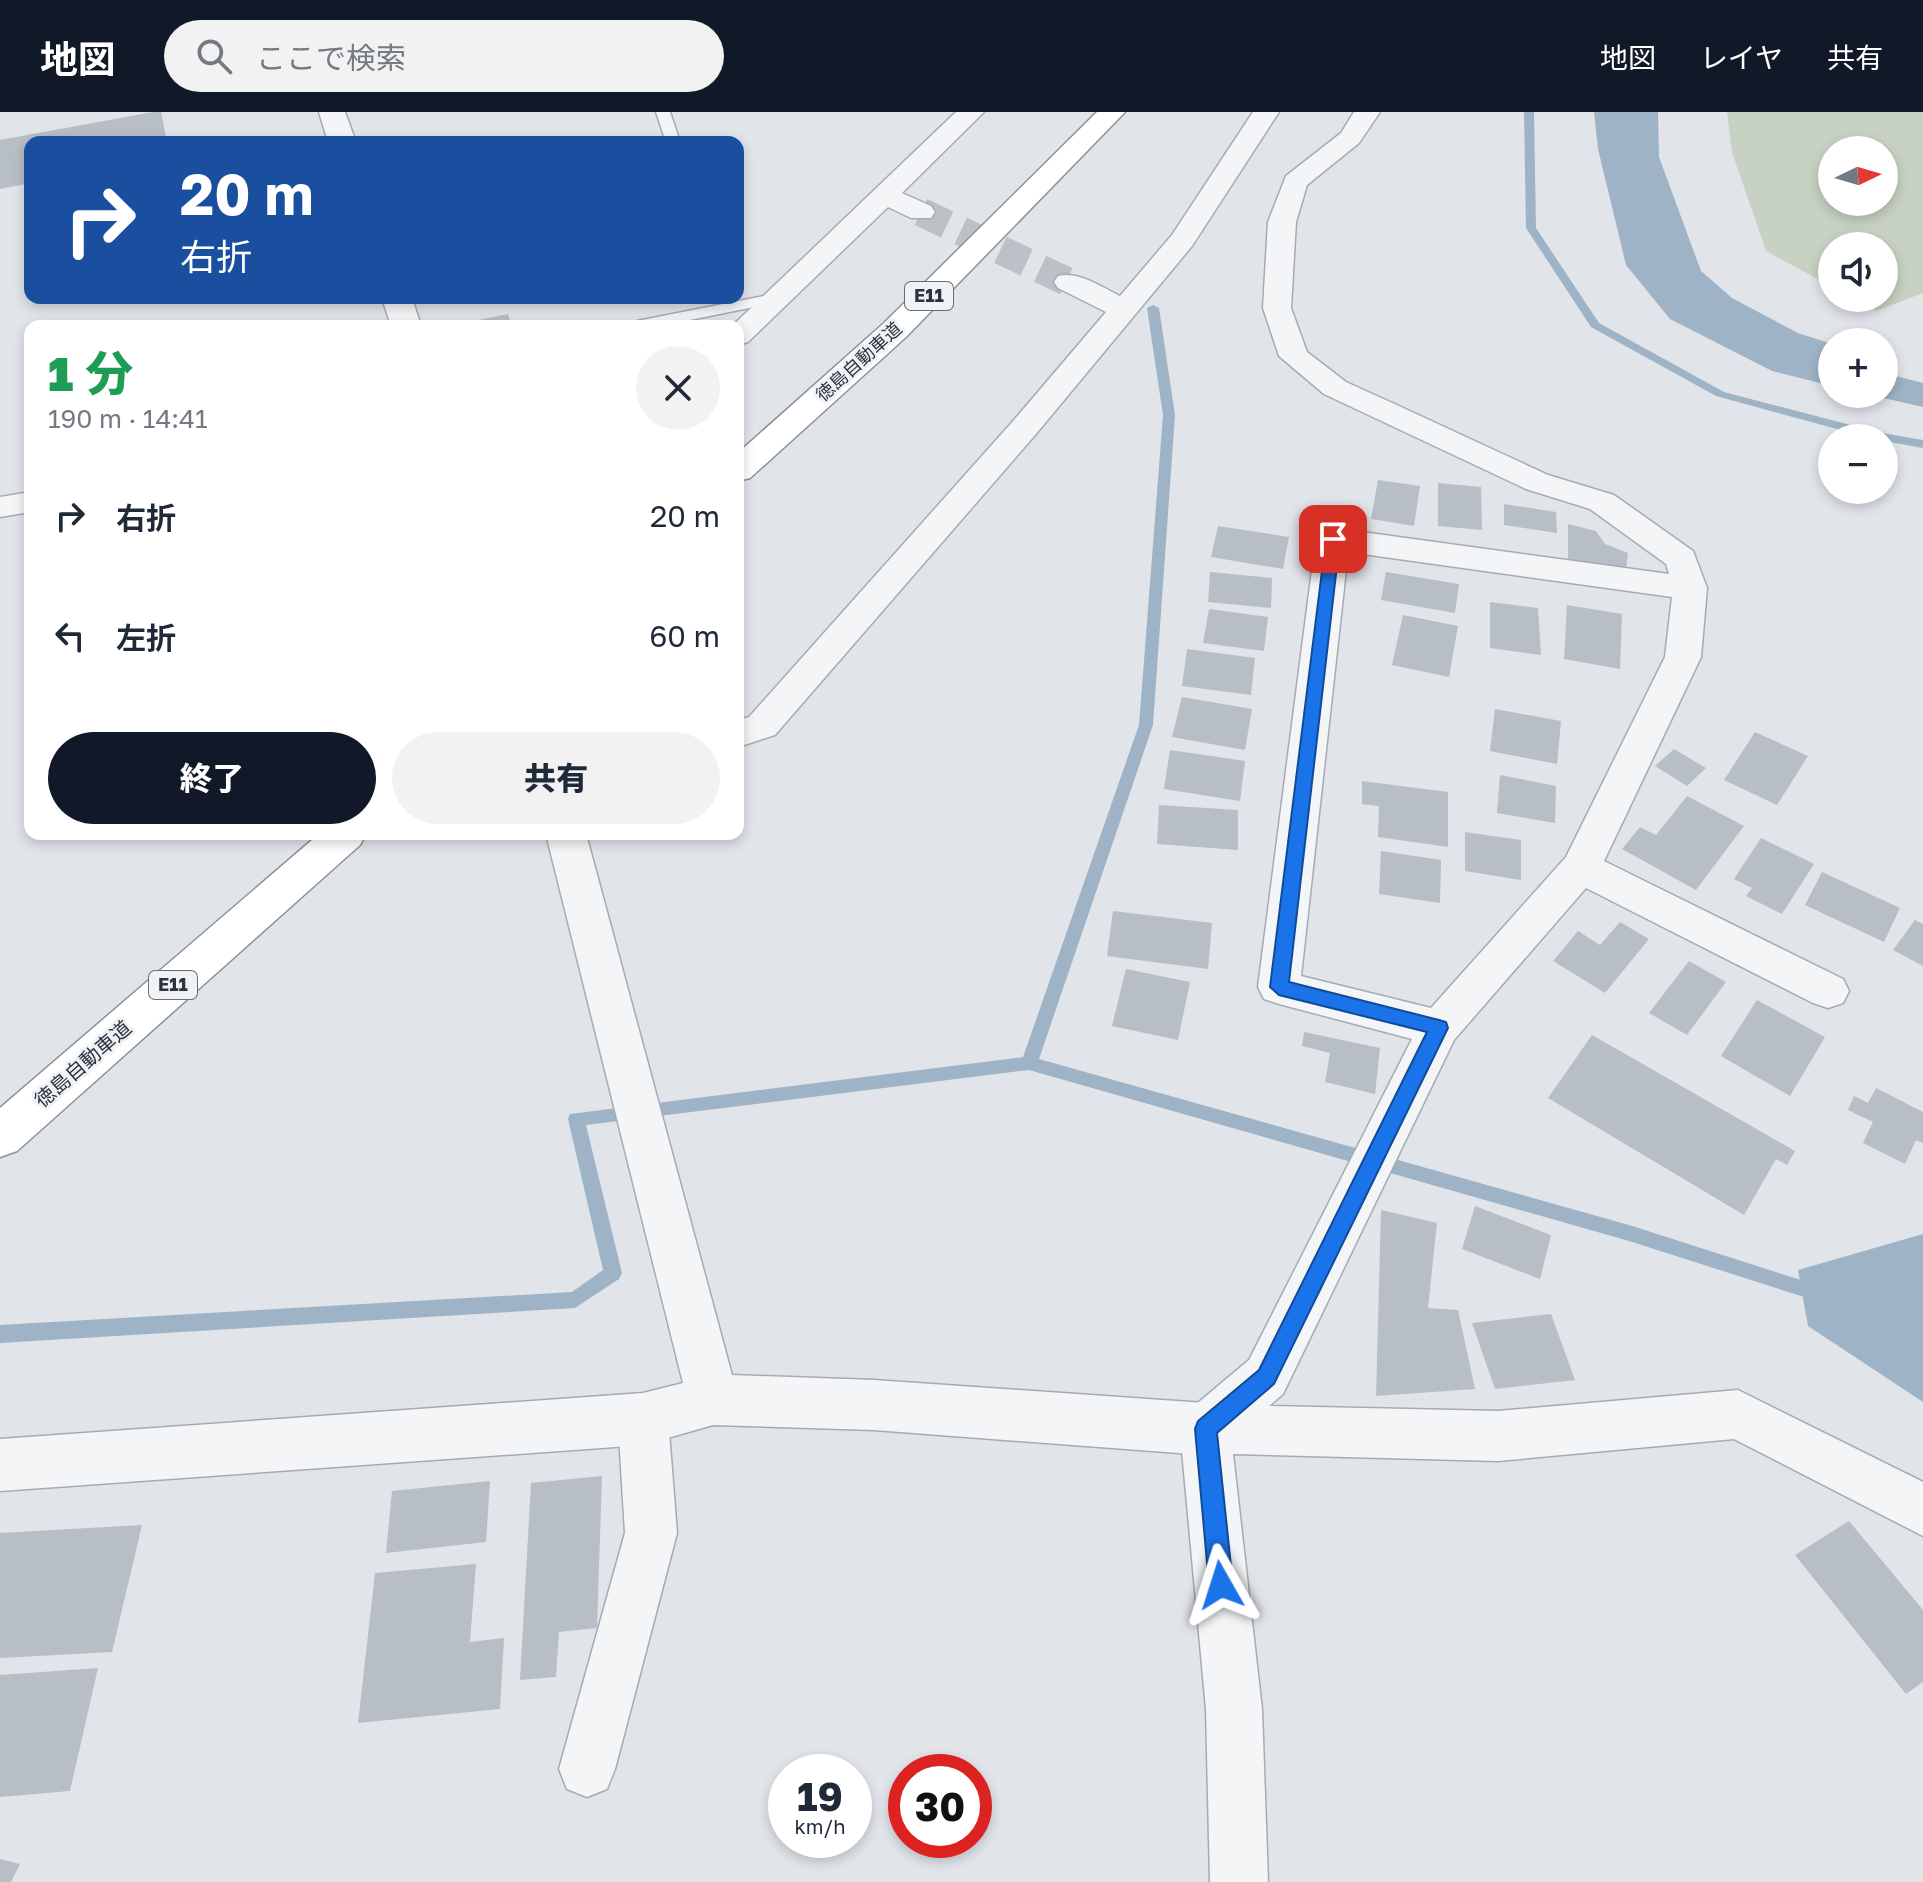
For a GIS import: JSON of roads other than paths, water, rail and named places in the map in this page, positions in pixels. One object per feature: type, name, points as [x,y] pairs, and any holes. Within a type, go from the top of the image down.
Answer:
[{"type":"highway","name":"徳島自動車道","points":[[744,466],[895,330],[1112,112]]},
{"type":"highway","name":"徳島自動車道","points":[[744,450],[1051,133]]},
{"type":"highway","name":"徳島自動車道","points":[[0,1137],[339,840]]},
{"type":"street","points":[[332,112],[340,136]]},
{"type":"street","points":[[744,330],[971,112]]},
{"type":"street","points":[[744,732],[762,726],[1025,427],[1182,240],[1266,112]]},
{"type":"street","points":[[1205,1429],[1266,1377],[1439,1028],[1581,867],[1683,657],[1690,588],[1681,559],[1602,502],[1537,482],[1335,388],[1294,356],[1277,308],[1282,222],[1295,182],[1350,138],[1367,112]]},
{"type":"street","points":[[887,196],[921,212]]},
{"type":"street","points":[[1068,282],[1124,309]]},
{"type":"street","points":[[0,507],[24,503]]},
{"type":"street","points":[[1439,1028],[1279,987],[1333,539],[1690,588]]},
{"type":"street","points":[[568,840],[713,1400]]},
{"type":"street","points":[[1581,867],[1828,991]]},
{"type":"street","points":[[0,1465],[643,1419],[713,1400],[874,1405],[1205,1429],[1498,1436],[1738,1414],[1923,1510]]},
{"type":"street","points":[[587,1769],[651,1533],[643,1419]]},
{"type":"street","points":[[1205,1429],[1234,1709],[1239,1882]]},
{"type":"lane","points":[[663,112],[671,136]]},
{"type":"lane","points":[[667,320],[779,298]]},
{"type":"water","points":[[1594,112],[1658,112],[1659,157],[1701,271],[1732,298],[1798,333],[1818,339],[1818,382],[1772,371],[1670,319],[1626,265],[1598,149]]},
{"type":"water","points":[[1898,377],[1923,383],[1923,407],[1898,401]]},
{"type":"water","points":[[1923,1234],[1923,1402],[1808,1326],[1798,1270]]},
{"type":"waterway","points":[[1529,112],[1531,228],[1595,325],[1720,394],[1876,436],[1923,444]]},
{"type":"waterway","points":[[1029,1063],[1146,725],[1169,415],[1153,308]]},
{"type":"waterway","points":[[0,1334],[575,1300],[613,1273],[576,1119],[1029,1063]]},
{"type":"waterway","points":[[1029,1063],[1629,1233],[1801,1288]]},
{"type":"tunnel","points":[[921,212],[1068,282]]}]
